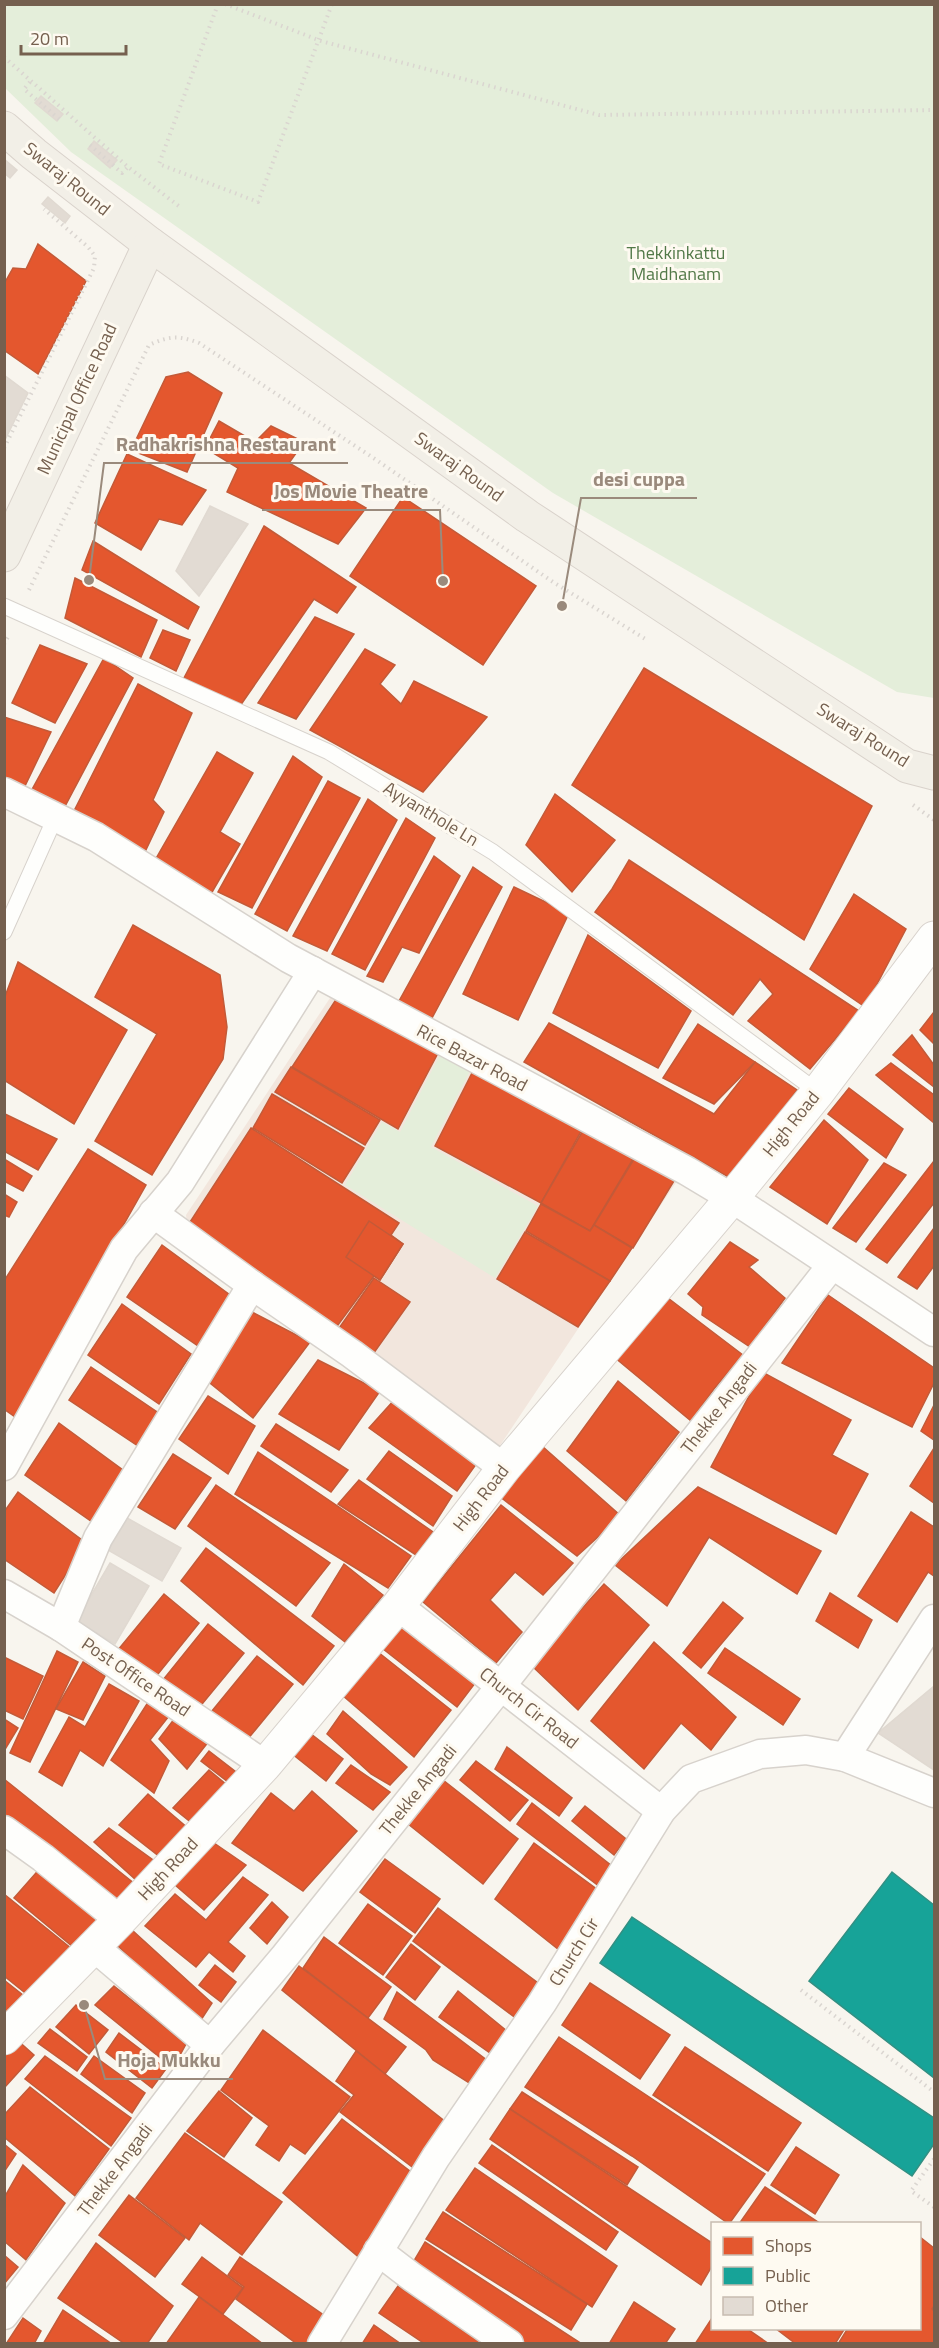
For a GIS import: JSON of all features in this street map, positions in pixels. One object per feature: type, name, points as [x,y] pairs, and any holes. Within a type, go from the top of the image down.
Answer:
[{"type":"main road","name":"Swaraj Round","points":[[4,128],[150,244],[527,516],[908,766],[934,773]]},
{"type":"main road","name":"Municipal Office Road","points":[[4,555],[150,244]]},
{"type":"main road","name":"High Road","points":[[4,2038],[120,1920],[265,1765],[398,1606],[504,1468],[732,1198],[818,1092],[934,938]]},
{"type":"street","name":"Rice Bazar Road","points":[[4,792],[96,837],[278,952],[687,1171],[732,1198],[934,1332]]},
{"type":"street","points":[[4,1466],[124,1249],[180,1182],[313,971]]},
{"type":"street","points":[[153,1213],[352,1354],[504,1468]]},
{"type":"street","name":"Thekke Angadi","points":[[4,2315],[210,2045],[285,1956],[501,1686],[832,1265]]},
{"type":"street","points":[[61,1627],[98,1538],[252,1285]]},
{"type":"street","name":"Post Office Road","points":[[4,1594],[61,1627],[265,1765]]},
{"type":"street","name":"Church Cir Road","points":[[398,1606],[661,1811]]},
{"type":"street","points":[[845,1757],[934,1619]]},
{"type":"street","name":"Church Cir","points":[[322,2343],[436,2157],[542,2003],[661,1811],[690,1779],[760,1754],[806,1750],[845,1757],[934,1793]]},
{"type":"street","points":[[4,1830],[120,1920]]},
{"type":"street","points":[[94,1947],[210,2045]]},
{"type":"street","points":[[378,2251],[509,2343]]},
{"type":"lane","name":"Ayyanthole Ln","points":[[12,610],[329,752],[493,852],[818,1092]]},
{"type":"lane","points":[[4,932],[56,818]]},
{"type":"path","points":[[218,4],[159,164],[258,202],[332,4]]},
{"type":"path","points":[[225,4],[319,40],[599,115],[934,110]]},
{"type":"path","points":[[4,57],[128,167],[180,207]]},
{"type":"path","points":[[30,82],[24,88],[59,119]]},
{"type":"path","points":[[90,145],[122,173],[128,167]]},
{"type":"path","points":[[4,448],[94,268],[95,256],[88,247],[39,205]]},
{"type":"path","points":[[4,644],[12,610],[149,345],[165,338],[183,337],[209,350],[375,459],[553,582],[654,644]]},
{"type":"path","points":[[907,801],[934,820]]},
{"type":"path","points":[[801,1990],[934,2092]]},
{"type":"path","points":[[934,2159],[911,2191],[934,2207]]},
{"type":"shaded area","points":[[332,995],[679,1178],[499,1447],[187,1224],[186,1215]]},
{"type":"green space","name":"Thekkinkattu Maidhanam","points":[[4,5],[934,5],[934,698],[897,692],[553,493],[71,152],[5,88]]},
{"type":"green space","points":[[441,1053],[471,1069],[431,1147],[538,1206],[495,1278],[345,1185],[382,1122],[400,1132]]},
{"type":"building: Shops","points":[[38,244],[86,281],[38,374],[4,350],[4,284],[13,268],[26,269]]},
{"type":"building: Shops","points":[[188,372],[222,393],[187,472],[131,450],[166,377]]},
{"type":"building: Shops","points":[[219,421],[255,442],[271,426],[304,442],[289,463],[366,508],[338,544],[227,492],[238,468],[205,448]]},
{"type":"building: Shops","points":[[127,454],[206,490],[182,525],[159,519],[141,550],[95,523]]},
{"type":"building: Shops","points":[[403,497],[536,586],[483,665],[350,576]]},
{"type":"building: Shops","points":[[264,526],[356,587],[337,613],[314,599],[240,706],[184,678]]},
{"type":"building: Shops","points":[[93,541],[199,607],[188,629],[82,570]]},
{"type":"building: Shops","points":[[75,578],[157,620],[141,657],[65,618]]},
{"type":"building: Shops","points":[[315,617],[354,634],[296,719],[258,703]]},
{"type":"building: Shops","points":[[163,630],[190,640],[176,671],[150,658]]},
{"type":"building: Shops","points":[[40,645],[87,664],[55,723],[12,703]]},
{"type":"building: Shops","points":[[365,649],[395,665],[380,684],[401,704],[414,681],[487,717],[423,792],[310,730]]},
{"type":"building: Shops","points":[[104,658],[133,678],[63,810],[29,795]]},
{"type":"building: Shops","points":[[644,668],[872,806],[804,940],[572,785]]},
{"type":"building: Shops","points":[[138,684],[192,713],[153,800],[164,812],[144,854],[73,813]]},
{"type":"building: Shops","points":[[4,717],[51,732],[24,788],[4,779]]},
{"type":"building: Shops","points":[[217,752],[253,773],[220,832],[240,844],[211,894],[154,862]]},
{"type":"building: Shops","points":[[293,756],[322,777],[252,908],[218,892]]},
{"type":"building: Shops","points":[[328,781],[360,798],[287,931],[255,914]]},
{"type":"building: Shops","points":[[555,794],[615,840],[572,892],[526,845]]},
{"type":"building: Shops","points":[[368,799],[397,820],[327,951],[293,936]]},
{"type":"building: Shops","points":[[406,818],[435,838],[365,970],[332,954]]},
{"type":"building: Shops","points":[[434,856],[460,876],[419,953],[402,947],[383,982],[367,976]]},
{"type":"building: Shops","points":[[629,860],[859,1011],[810,1069],[748,1021],[773,994],[760,979],[733,1015],[595,912]]},
{"type":"building: Shops","points":[[473,867],[502,887],[432,1018],[398,1003]]},
{"type":"building: Shops","points":[[514,887],[569,913],[518,1020],[463,994]]},
{"type":"building: Shops","points":[[854,894],[906,929],[865,1007],[810,969]]},
{"type":"building: Shops","points":[[133,925],[220,975],[227,1027],[223,1059],[152,1175],[95,1141],[157,1034],[95,997]]},
{"type":"building: Shops","points":[[588,935],[691,1011],[658,1068],[553,1013]]},
{"type":"building: Shops","points":[[18,962],[127,1030],[74,1124],[4,1080],[4,999]]},
{"type":"building: Shops","points":[[337,998],[438,1053],[398,1129],[292,1067]]},
{"type":"building: Shops","points":[[934,1012],[934,1044],[920,1030]]},
{"type":"building: Shops","points":[[549,1023],[714,1114],[755,1062],[797,1090],[732,1179],[524,1062]]},
{"type":"building: Shops","points":[[698,1024],[755,1062],[714,1104],[663,1078]]},
{"type":"building: Shops","points":[[912,1035],[934,1065],[934,1087],[893,1055]]},
{"type":"building: Shops","points":[[891,1063],[934,1095],[934,1123],[876,1075]]},
{"type":"building: Shops","points":[[291,1067],[380,1120],[365,1145],[275,1092]]},
{"type":"building: Shops","points":[[474,1069],[584,1126],[541,1203],[435,1146]]},
{"type":"building: Shops","points":[[849,1088],[903,1129],[886,1158],[828,1114]]},
{"type":"building: Shops","points":[[272,1094],[364,1148],[342,1183],[253,1128]]},
{"type":"building: Shops","points":[[5,1114],[57,1139],[38,1170],[4,1151]]},
{"type":"building: Shops","points":[[824,1120],[868,1160],[827,1224],[770,1187]]},
{"type":"building: Shops","points":[[585,1127],[636,1154],[590,1231],[541,1203]]},
{"type":"building: Shops","points":[[251,1128],[399,1223],[391,1235],[403,1244],[380,1280],[374,1276],[335,1329],[190,1222]]},
{"type":"building: Shops","points":[[88,1149],[146,1185],[15,1417],[4,1409],[4,1281]]},
{"type":"building: Shops","points":[[637,1154],[677,1176],[633,1248],[594,1225]]},
{"type":"building: Shops","points":[[4,1159],[32,1176],[23,1191],[4,1181]]},
{"type":"building: Shops","points":[[934,1161],[934,1203],[887,1263],[866,1249]]},
{"type":"building: Shops","points":[[884,1163],[906,1175],[856,1242],[833,1228]]},
{"type":"building: Shops","points":[[4,1194],[17,1202],[9,1217],[4,1215]]},
{"type":"building: Shops","points":[[541,1204],[590,1231],[594,1225],[632,1248],[610,1281],[526,1231]]},
{"type":"building: Shops","points":[[369,1221],[403,1244],[380,1280],[346,1257]]},
{"type":"building: Shops","points":[[934,1228],[934,1266],[917,1289],[898,1277]]},
{"type":"building: Shops","points":[[525,1232],[610,1281],[578,1327],[497,1279]]},
{"type":"building: Shops","points":[[730,1242],[758,1260],[749,1267],[785,1298],[750,1347],[702,1315],[703,1307],[688,1294]]},
{"type":"building: Shops","points":[[162,1245],[230,1295],[198,1346],[127,1297]]},
{"type":"building: Shops","points":[[374,1278],[410,1302],[371,1357],[337,1331]]},
{"type":"building: Shops","points":[[664,1295],[743,1355],[691,1421],[614,1357]]},
{"type":"building: Shops","points":[[828,1295],[934,1368],[934,1383],[912,1427],[782,1363]]},
{"type":"building: Shops","points":[[122,1304],[191,1354],[159,1404],[88,1355]]},
{"type":"building: Shops","points":[[252,1312],[310,1342],[253,1418],[210,1383]]},
{"type":"building: Shops","points":[[318,1360],[380,1391],[339,1450],[279,1414]]},
{"type":"building: Shops","points":[[91,1367],[163,1416],[141,1448],[69,1400]]},
{"type":"building: Shops","points":[[762,1372],[851,1420],[832,1455],[868,1474],[836,1534],[711,1467]]},
{"type":"building: Shops","points":[[618,1381],[679,1432],[626,1501],[567,1451]]},
{"type":"building: Shops","points":[[208,1396],[255,1426],[228,1474],[179,1439]]},
{"type":"building: Shops","points":[[395,1399],[477,1463],[457,1491],[369,1428]]},
{"type":"building: Shops","points":[[934,1405],[934,1440],[921,1431]]},
{"type":"building: Shops","points":[[59,1423],[127,1473],[95,1524],[25,1475]]},
{"type":"building: Shops","points":[[276,1424],[348,1470],[331,1492],[261,1446]]},
{"type":"building: Shops","points":[[542,1446],[621,1516],[577,1556],[499,1496]]},
{"type":"building: Shops","points":[[934,1448],[934,1503],[910,1486]]},
{"type":"building: Shops","points":[[389,1451],[452,1496],[433,1526],[367,1479]]},
{"type":"building: Shops","points":[[258,1452],[411,1556],[388,1588],[235,1494]]},
{"type":"building: Shops","points":[[173,1454],[211,1478],[175,1529],[138,1507]]},
{"type":"building: Shops","points":[[359,1480],[433,1532],[416,1555],[338,1504]]},
{"type":"building: Shops","points":[[216,1485],[330,1563],[296,1606],[188,1526]]},
{"type":"building: Shops","points":[[698,1487],[821,1551],[797,1594],[709,1537],[667,1606],[615,1565]]},
{"type":"building: Shops","points":[[18,1492],[86,1543],[54,1593],[4,1559],[4,1512]]},
{"type":"building: Shops","points":[[501,1505],[573,1563],[543,1595],[515,1572],[490,1600],[522,1632],[496,1663],[423,1602]]},
{"type":"building: Shops","points":[[911,1512],[934,1527],[934,1576],[928,1572],[897,1622],[858,1596]]},
{"type":"building: Shops","points":[[206,1548],[334,1646],[303,1685],[181,1581]]},
{"type":"building: Shops","points":[[344,1564],[383,1595],[345,1642],[312,1616]]},
{"type":"building: Shops","points":[[604,1584],[649,1625],[578,1710],[531,1665]]},
{"type":"building: Shops","points":[[830,1593],[872,1620],[858,1648],[816,1621]]},
{"type":"building: Shops","points":[[164,1594],[199,1623],[154,1679],[118,1650]]},
{"type":"building: Shops","points":[[723,1602],[743,1618],[701,1668],[683,1653]]},
{"type":"building: Shops","points":[[402,1616],[479,1678],[457,1707],[378,1645]]},
{"type":"building: Shops","points":[[208,1624],[244,1653],[198,1709],[163,1680]]},
{"type":"building: Shops","points":[[654,1642],[736,1717],[711,1750],[681,1723],[644,1769],[591,1721]]},
{"type":"building: Shops","points":[[725,1648],[800,1699],[783,1725],[708,1673]]},
{"type":"building: Shops","points":[[57,1651],[78,1662],[30,1762],[10,1753]]},
{"type":"building: Shops","points":[[378,1652],[451,1710],[414,1757],[342,1695]]},
{"type":"building: Shops","points":[[257,1656],[293,1684],[247,1740],[212,1711]]},
{"type":"building: Shops","points":[[6,1658],[43,1676],[23,1719],[4,1710],[4,1662]]},
{"type":"building: Shops","points":[[83,1662],[105,1676],[83,1720],[56,1709]]},
{"type":"building: Shops","points":[[109,1684],[139,1701],[103,1766],[80,1750],[62,1786],[39,1772],[69,1717],[85,1727]]},
{"type":"building: Shops","points":[[152,1696],[173,1711],[150,1740],[169,1761],[154,1793],[111,1760]]},
{"type":"building: Shops","points":[[343,1711],[407,1767],[390,1785],[371,1774],[327,1734]]},
{"type":"building: Shops","points":[[178,1714],[213,1736],[187,1769],[159,1739]]},
{"type":"building: Shops","points":[[4,1719],[18,1728],[4,1751]]},
{"type":"building: Shops","points":[[306,1730],[343,1759],[326,1781],[286,1749]]},
{"type":"building: Shops","points":[[507,1747],[572,1798],[559,1816],[495,1769]]},
{"type":"building: Shops","points":[[209,1751],[236,1772],[228,1782],[201,1761]]},
{"type":"building: Shops","points":[[476,1761],[528,1800],[510,1821],[460,1780]]},
{"type":"building: Shops","points":[[351,1765],[390,1792],[373,1810],[336,1783]]},
{"type":"building: Shops","points":[[209,1770],[227,1785],[193,1824],[173,1808]]},
{"type":"building: Shops","points":[[4,1779],[135,1884],[114,1906],[4,1821]]},
{"type":"building: Shops","points":[[443,1780],[518,1839],[483,1884],[408,1824]]},
{"type":"building: Shops","points":[[312,1791],[357,1831],[303,1891],[232,1843],[271,1793],[294,1811]]},
{"type":"building: Shops","points":[[148,1794],[189,1829],[160,1857],[119,1825]]},
{"type":"building: Shops","points":[[532,1803],[617,1870],[604,1890],[517,1824]]},
{"type":"building: Shops","points":[[585,1806],[626,1839],[614,1855],[572,1821]]},
{"type":"building: Shops","points":[[109,1828],[156,1862],[136,1880],[94,1842]]},
{"type":"building: Shops","points":[[214,1843],[246,1865],[204,1910],[175,1885]]},
{"type":"building: Shops","points":[[534,1843],[598,1890],[559,1950],[495,1899]]},
{"type":"building: Shops","points":[[385,1859],[440,1899],[415,1933],[360,1892]]},
{"type":"building: Shops","points":[[43,1865],[112,1918],[79,1952],[14,1898]]},
{"type":"building: Shops","points":[[243,1877],[268,1895],[228,1942],[245,1956],[233,1972],[209,1952],[196,1967],[145,1926],[175,1894],[206,1920]]},
{"type":"building: Shops","points":[[4,1894],[77,1953],[34,2000],[4,1976]]},
{"type":"building: Shops","points":[[272,1902],[288,1917],[267,1944],[250,1928]]},
{"type":"building: Shops","points":[[368,1904],[412,1936],[383,1975],[339,1943]]},
{"type":"building: Shops","points":[[438,1908],[542,1986],[517,2019],[413,1941]]},
{"type":"building: Shops","points":[[132,1930],[212,2003],[197,2026],[116,1944]]},
{"type":"building: Shops","points":[[324,1937],[391,1987],[368,2018],[303,1968]]},
{"type":"building: Shops","points":[[411,1944],[440,1967],[415,2000],[386,1977]]},
{"type":"building: Shops","points":[[215,1965],[236,1982],[221,2002],[199,1985]]},
{"type":"building: Shops","points":[[299,1966],[406,2047],[385,2074],[282,1990]]},
{"type":"building: Shops","points":[[4,1980],[28,1999],[4,2024]]},
{"type":"building: Shops","points":[[590,1983],[670,2035],[640,2079],[562,2025]]},
{"type":"building: Shops","points":[[114,1986],[186,2044],[173,2068],[95,2005]]},
{"type":"building: Shops","points":[[458,1991],[507,2031],[490,2053],[439,2017]]},
{"type":"building: Shops","points":[[397,1992],[488,2061],[474,2086],[433,2060],[426,2050],[384,2019]]},
{"type":"building: Shops","points":[[76,2005],[108,2030],[89,2054],[56,2027]]},
{"type":"building: Shops","points":[[50,2029],[87,2057],[77,2071],[38,2043]]},
{"type":"building: Shops","points":[[263,2030],[350,2097],[305,2154],[290,2144],[279,2161],[256,2145],[269,2126],[221,2090]]},
{"type":"building: Shops","points":[[119,2033],[166,2069],[152,2088],[106,2052]]},
{"type":"building: Shops","points":[[559,2037],[765,2174],[730,2222],[726,2222],[632,2156],[525,2087]]},
{"type":"building: Shops","points":[[15,2038],[34,2055],[4,2088],[4,2050]]},
{"type":"building: Shops","points":[[685,2047],[801,2123],[768,2171],[653,2095]]},
{"type":"building: Shops","points":[[356,2051],[447,2123],[416,2170],[340,2112],[354,2095],[336,2081]]},
{"type":"building: Shops","points":[[45,2056],[131,2118],[111,2146],[25,2079]]},
{"type":"building: Shops","points":[[94,2056],[145,2093],[132,2113],[81,2074]]},
{"type":"building: Shops","points":[[30,2087],[109,2149],[75,2196],[4,2137],[4,2115]]},
{"type":"building: Shops","points":[[219,2091],[252,2118],[224,2157],[187,2131]]},
{"type":"building: Shops","points":[[522,2092],[638,2167],[627,2185],[510,2109]]},
{"type":"building: Shops","points":[[510,2109],[711,2242],[711,2268],[701,2285],[490,2139]]},
{"type":"building: Shops","points":[[342,2119],[415,2175],[361,2259],[283,2193]]},
{"type":"building: Shops","points":[[185,2133],[282,2202],[242,2255],[200,2223],[189,2240],[136,2198]]},
{"type":"building: Shops","points":[[4,2144],[16,2154],[4,2172]]},
{"type":"building: Shops","points":[[492,2145],[618,2232],[606,2250],[479,2163]]},
{"type":"building: Shops","points":[[796,2147],[839,2175],[815,2214],[771,2185]]},
{"type":"building: Shops","points":[[23,2165],[65,2203],[26,2260],[4,2241],[4,2198]]},
{"type":"building: Shops","points":[[475,2168],[617,2266],[592,2307],[446,2210]]},
{"type":"building: Shops","points":[[765,2187],[818,2222],[740,2222]]},
{"type":"building: Shops","points":[[129,2195],[185,2238],[155,2277],[99,2235]]},
{"type":"building: Shops","points":[[443,2212],[587,2304],[571,2330],[426,2239]]},
{"type":"building: Shops","points":[[921,2238],[934,2248],[934,2306],[932,2309],[934,2311],[934,2344],[838,2344],[847,2330],[921,2330]]},
{"type":"building: Shops","points":[[425,2242],[582,2344],[516,2344],[408,2271]]},
{"type":"building: Shops","points":[[96,2243],[173,2306],[147,2344],[125,2344],[58,2298]]},
{"type":"building: Shops","points":[[4,2255],[18,2267],[4,2284]]},
{"type":"building: Shops","points":[[202,2257],[243,2288],[223,2314],[182,2284]]},
{"type":"building: Shops","points":[[240,2257],[328,2318],[312,2344],[297,2344],[236,2299],[244,2287],[228,2275]]},
{"type":"building: Shops","points":[[398,2286],[483,2344],[425,2344],[379,2313]]},
{"type":"building: Shops","points":[[199,2297],[263,2344],[166,2344]]},
{"type":"building: Shops","points":[[634,2302],[675,2329],[665,2344],[609,2344]]},
{"type":"building: Shops","points":[[63,2310],[112,2344],[43,2344]]},
{"type":"building: Shops","points":[[23,2318],[41,2331],[34,2344],[6,2344]]},
{"type":"building: Shops","points":[[711,2320],[711,2330],[749,2330],[769,2344],[695,2344]]},
{"type":"building: Shops","points":[[374,2325],[401,2344],[362,2344]]},
{"type":"building: Shops","points":[[778,2330],[844,2330],[835,2344],[796,2344]]},
{"type":"building: Public","points":[[892,1872],[934,1905],[934,2078],[809,1981]]},
{"type":"building: Public","points":[[632,1917],[934,2118],[934,2144],[912,2176],[600,1963]]},
{"type":"building: Other","points":[[41,96],[63,114],[57,121],[35,103]]},
{"type":"building: Other","points":[[94,141],[117,160],[110,168],[88,149]]},
{"type":"building: Other","points":[[4,159],[17,170],[10,178],[4,173]]},
{"type":"building: Other","points":[[48,197],[70,216],[65,223],[42,204]]},
{"type":"building: Other","points":[[4,375],[28,393],[4,442]]},
{"type":"building: Other","points":[[210,506],[248,524],[199,596],[176,571]]},
{"type":"building: Other","points":[[127,1518],[181,1548],[162,1581],[108,1550]]},
{"type":"building: Other","points":[[110,1563],[149,1586],[115,1644],[76,1621]]},
{"type":"building: Other","points":[[934,1686],[934,1770],[878,1733]]},
{"type":"place","name":"Radhakrishna Restaurant","points":[[89,580]]},
{"type":"place","name":"Jos Movie Theatre","points":[[443,581]]},
{"type":"place","name":"desi cuppa","points":[[562,606]]},
{"type":"place","name":"Hoja Mukku","points":[[84,2005]]}]
